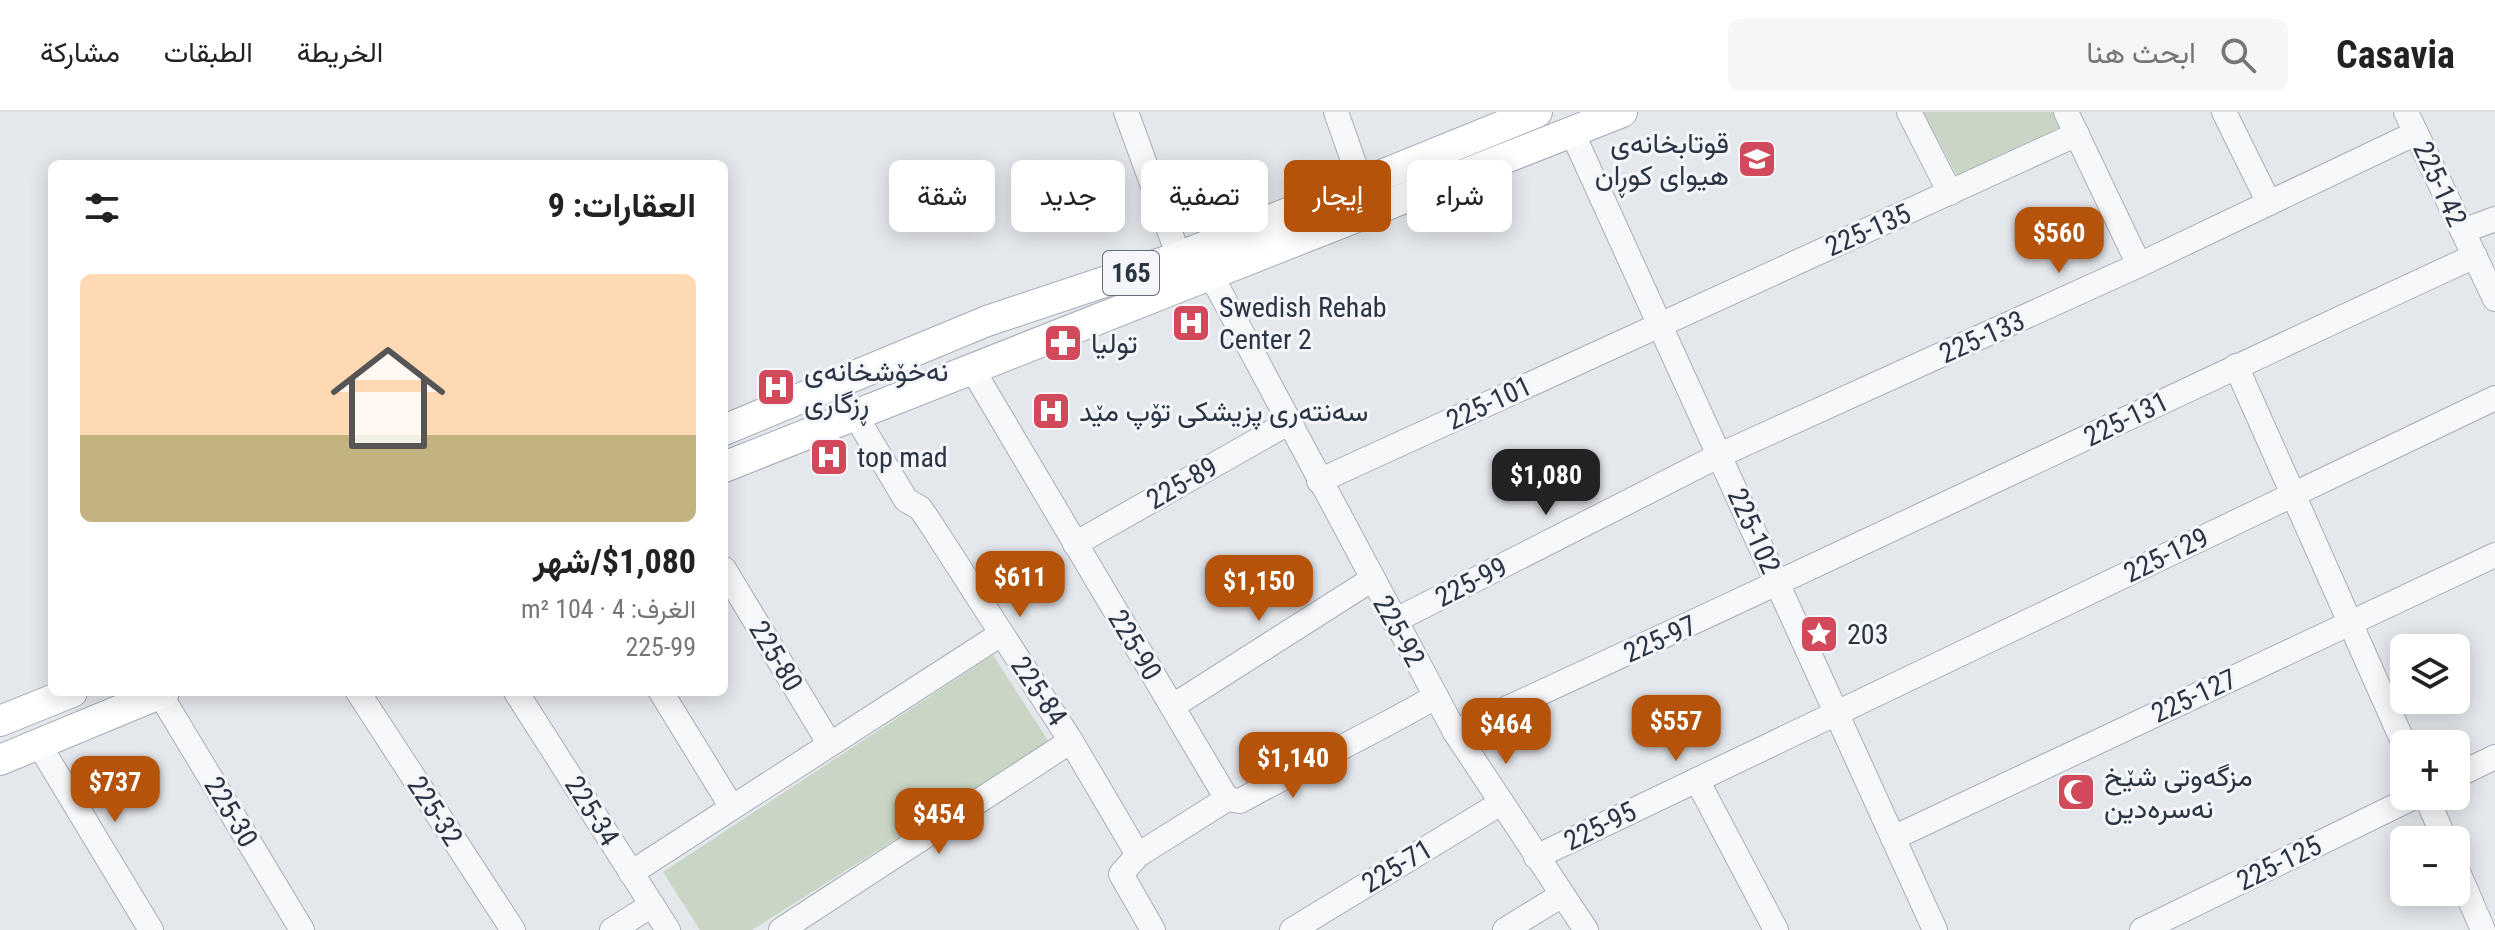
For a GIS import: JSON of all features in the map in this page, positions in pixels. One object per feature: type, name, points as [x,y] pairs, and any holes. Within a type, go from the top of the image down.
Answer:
[{"type":"main road","name":"165","points":[[1391,171],[1537,112]]},
{"type":"main road","name":"165","points":[[728,465],[971,367],[1212,277],[1622,112]]},
{"type":"main road","name":"165","points":[[728,428],[987,321],[1179,257],[1284,214]]},
{"type":"main road","points":[[3,718],[61,696]]},
{"type":"main road","points":[[0,760],[155,696]]},
{"type":"street","points":[[1126,112],[1179,257]]},
{"type":"street","points":[[1336,112],[1353,160]]},
{"type":"street","points":[[1909,112],[1950,193]]},
{"type":"street","points":[[2224,112],[2269,203]]},
{"type":"street","name":"225-133","points":[[1720,455],[2269,203],[2411,122]]},
{"type":"street","name":"225-142","points":[[2411,122],[2495,299]]},
{"type":"street","points":[[2071,123],[2139,265]]},
{"type":"street","name":"225-135","points":[[1659,324],[1950,193],[2071,123]]},
{"type":"street","name":"225-102","points":[[1572,132],[1935,930]]},
{"type":"street","points":[[2463,231],[2495,219]]},
{"type":"street","name":"225-131","points":[[1778,585],[2236,366],[2475,256]]},
{"type":"street","name":"225-92","points":[[1212,277],[1371,580],[1455,732],[1586,930]]},
{"type":"street","name":"225-101","points":[[1319,481],[1659,324]]},
{"type":"street","points":[[2236,366],[2398,730]]},
{"type":"street","name":"225-90","points":[[971,367],[1227,799]]},
{"type":"street","name":"225-129","points":[[1836,713],[2495,398]]},
{"type":"street","name":"225-84","points":[[854,413],[906,500],[925,514],[1071,741],[1132,862],[1121,874],[1153,930]]},
{"type":"street","name":"225-89","points":[[1075,544],[1288,423]]},
{"type":"street","name":"225-99","points":[[1394,621],[1720,455]]},
{"type":"street","name":"225-127","points":[[1893,838],[2495,555]]},
{"type":"street","name":"225-80","points":[[728,576],[829,743]]},
{"type":"street","points":[[1173,706],[1371,580]]},
{"type":"street","name":"225-97","points":[[1455,732],[1778,585]]},
{"type":"street","points":[[631,873],[1001,634]]},
{"type":"street","name":"225-30","points":[[164,696],[302,930]]},
{"type":"street","name":"225-32","points":[[361,696],[513,930]]},
{"type":"street","name":"225-34","points":[[519,696],[668,930]]},
{"type":"street","points":[[663,696],[731,806]]},
{"type":"street","points":[[1132,862],[1227,799],[1240,801],[1316,760],[1338,752],[1435,697]]},
{"type":"street","name":"225-95","points":[[1536,857],[1836,713]]},
{"type":"street","points":[[781,930],[1071,741]]},
{"type":"street","points":[[38,743],[151,930]]},
{"type":"street","points":[[2470,769],[2495,757]]},
{"type":"street","points":[[1697,780],[1776,930]]},
{"type":"street","name":"225-71","points":[[1296,929],[1501,803]]},
{"type":"street","name":"225-125","points":[[2142,930],[2390,809]]},
{"type":"street","points":[[1505,930],[1562,895]]},
{"type":"street","points":[[2470,900],[2483,930]]},
{"type":"street","points":[[612,930],[652,905]]},
{"type":"green space","points":[[1923,112],[2055,112],[2062,126],[1957,176]]},
{"type":"green space","points":[[993,655],[1049,742],[752,930],[700,930],[663,872]]},
{"type":"place","name":"قوتابخانەی هیوای کوڕان","points":[[1757,159]]},
{"type":"place","name":"Swedish Rehab Center 2","points":[[1191,323]]},
{"type":"place","name":"تولیا","points":[[1063,343]]},
{"type":"place","name":"نەخۆشخانەی ڕزگاری","points":[[776,387]]},
{"type":"place","name":"سەنتەری پزیشکی تۆپ مێد","points":[[1051,411]]},
{"type":"place","name":"top mad","points":[[829,457]]},
{"type":"place","name":"203","points":[[1819,634]]},
{"type":"place","name":"مزگه‌وتی شێخ نه‌سرەدین","points":[[2076,792]]}]
